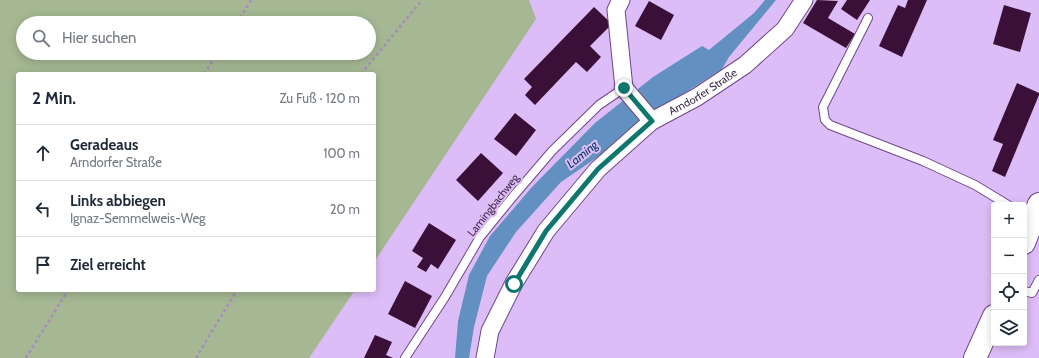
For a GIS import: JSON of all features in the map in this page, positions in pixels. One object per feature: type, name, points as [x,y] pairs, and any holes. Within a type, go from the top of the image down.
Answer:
[{"type":"main road","points":[[1026,238],[1034,216]]},
{"type":"main road","points":[[975,358],[991,323]]},
{"type":"street","points":[[621,0],[616,10],[624,88],[652,121]]},
{"type":"street","name":"Arndorfer Straße","points":[[485,358],[490,331],[514,284],[546,231],[598,169],[652,121],[697,97],[745,65],[785,29],[804,0]]},
{"type":"lane","points":[[868,18],[823,107],[825,120],[830,125],[923,161],[975,184],[1003,202]]},
{"type":"lane","name":"Lamingbachweg","points":[[405,358],[445,297],[480,237],[552,151],[599,104],[624,88]]},
{"type":"lane","points":[[1027,291],[1032,293],[1039,280]]},
{"type":"path","points":[[241,16],[251,0]]},
{"type":"path","points":[[376,56],[422,0]]},
{"type":"path","points":[[205,72],[213,60]]},
{"type":"path","points":[[363,72],[373,60]]},
{"type":"path","points":[[26,358],[67,292]]},
{"type":"path","points":[[196,358],[235,292]]},
{"type":"green space","points":[[0,0],[529,0],[536,19],[376,259],[376,72],[16,72],[16,292],[354,292],[309,358],[0,358]]},
{"type":"water","name":"Laming","points":[[765,0],[776,0],[729,57],[722,69],[640,122],[602,154],[561,182],[516,232],[487,276],[474,327],[469,358],[455,358],[458,321],[469,275],[490,236],[532,187],[595,123],[653,77],[702,46],[709,50],[754,13]]},
{"type":"building","points":[[817,0],[838,1],[828,18],[855,34],[846,48],[803,23]]},
{"type":"building","points":[[847,0],[870,0],[857,20],[841,9]]},
{"type":"building","points":[[908,0],[927,0],[902,57],[879,46],[898,5],[905,8]]},
{"type":"building","points":[[649,1],[674,15],[661,40],[635,26]]},
{"type":"building","points":[[1004,5],[1031,13],[1020,52],[993,44]]},
{"type":"building","points":[[594,7],[612,24],[590,46],[601,57],[587,72],[576,62],[535,105],[525,95],[532,87],[524,79]]},
{"type":"building","points":[[1017,83],[1039,93],[1039,95],[1005,177],[992,171],[1003,144],[993,140]]},
{"type":"building","points":[[515,113],[536,130],[516,156],[494,139]]},
{"type":"building","points":[[481,153],[503,173],[478,201],[456,180]]},
{"type":"building","points":[[429,223],[456,240],[438,269],[431,264],[426,272],[417,267],[423,258],[412,251]]},
{"type":"building","points":[[405,281],[432,296],[415,328],[388,314]]},
{"type":"building","points":[[375,335],[392,342],[386,355],[393,358],[364,358]]},
{"type":"route","points":[[514,284],[546,231],[598,169],[652,121],[624,88]]}]
